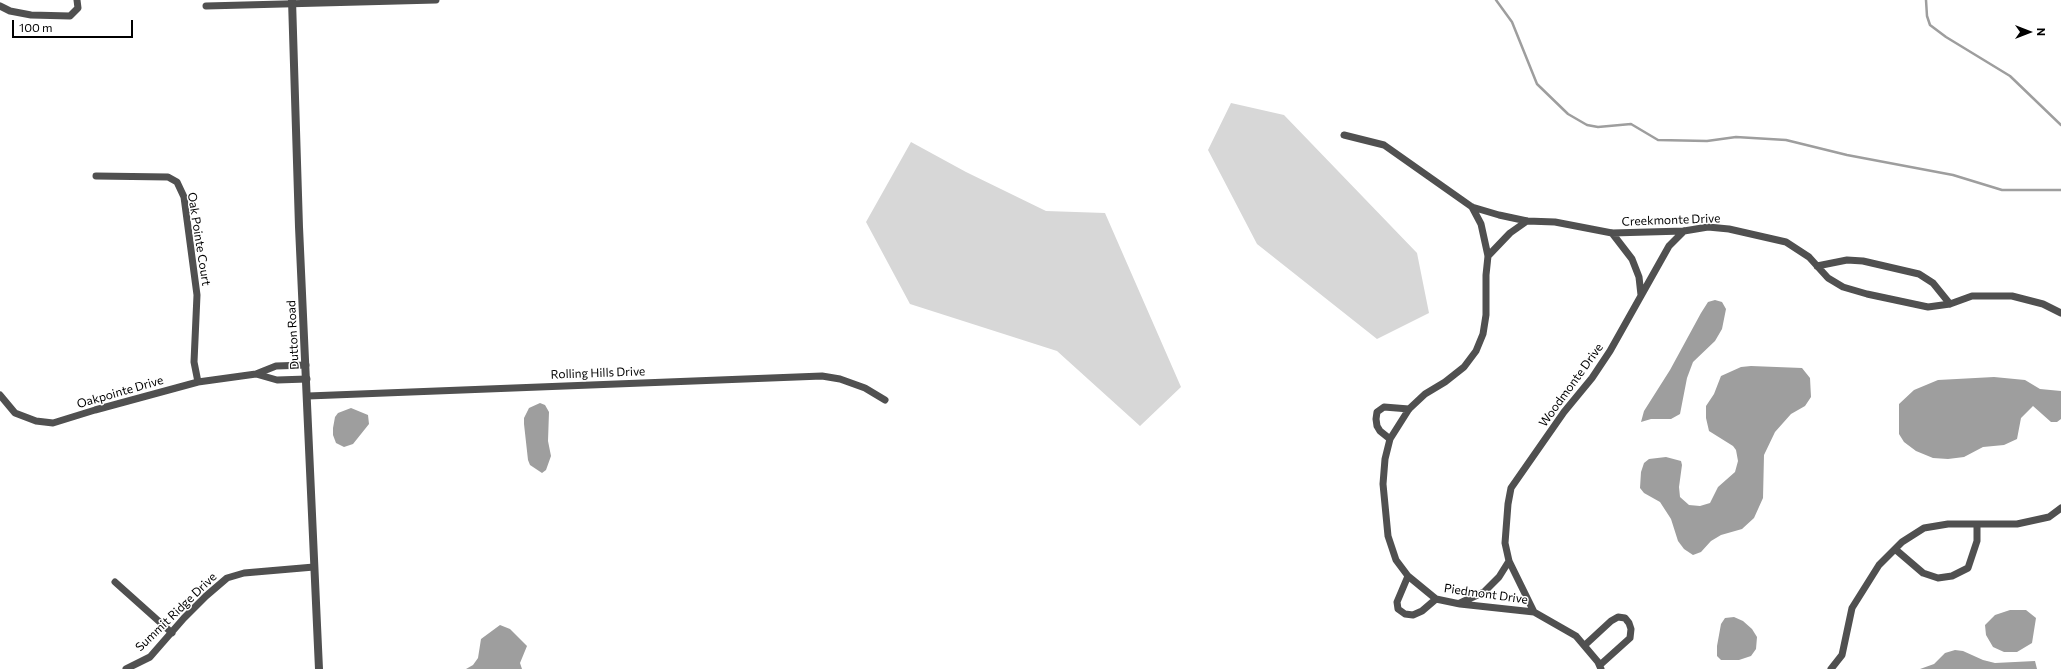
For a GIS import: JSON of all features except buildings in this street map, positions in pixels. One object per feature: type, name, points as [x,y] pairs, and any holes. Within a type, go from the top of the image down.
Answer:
[{"type":"street","points":[[0,6],[10,11],[32,15],[70,16],[78,8],[77,0]]},
{"type":"street","points":[[206,6],[292,2],[436,0]]},
{"type":"street","name":"Dutton Road","points":[[292,2],[299,220],[319,669]]},
{"type":"street","name":"Creekmonte Drive","points":[[1344,135],[1373,141],[1384,145],[1472,207],[1527,221],[1555,222],[1612,233],[1684,231],[1719,228],[1786,242],[1800,250],[1828,278],[1843,287],[1867,294],[1928,307],[1950,304],[1972,296],[2012,296],[2043,304],[2061,313]]},
{"type":"street","name":"Oak Pointe Court","points":[[96,176],[168,177],[177,182],[184,197],[197,295],[194,362],[198,382]]},
{"type":"street","name":"Piedmont Drive","points":[[1472,207],[1481,224],[1488,256],[1486,315],[1483,334],[1476,351],[1464,367],[1445,382],[1425,394],[1409,409],[1390,439],[1385,459],[1383,484],[1388,536],[1396,560],[1408,576],[1436,599],[1460,604],[1534,612]]},
{"type":"street","points":[[1488,256],[1510,233],[1527,221]]},
{"type":"street","name":"Woodmonte Drive","points":[[1534,612],[1509,561],[1505,543],[1506,522],[1511,488],[1564,412],[1592,378],[1610,351],[1669,246],[1684,231]]},
{"type":"street","name":"Creekmonte Drive","points":[[1612,233],[1632,259],[1639,277],[1642,295]]},
{"type":"street","points":[[1817,266],[1847,260],[1863,261],[1919,274],[1933,283],[1950,304]]},
{"type":"street","name":"Oakpointe Drive","points":[[0,395],[15,413],[36,422],[53,423],[198,382],[256,374],[276,366],[306,364]]},
{"type":"street","points":[[276,366],[276,380]]},
{"type":"street","name":"Oakpointe Drive","points":[[256,374],[276,380],[307,379]]},
{"type":"street","name":"Rolling Hills Drive","points":[[308,396],[822,376],[840,379],[865,388],[885,400]]},
{"type":"street","points":[[1390,439],[1380,431],[1377,426],[1376,419],[1378,412],[1384,407],[1409,409]]},
{"type":"street","points":[[1831,669],[1842,655],[1852,608],[1879,565],[1902,542],[1924,528],[1948,524],[2018,524],[2049,517],[2061,508]]},
{"type":"street","points":[[1895,549],[1923,573],[1938,578],[1952,576],[1968,568],[1977,541],[1977,524]]},
{"type":"street","points":[[1460,604],[1484,592],[1499,577],[1509,561]]},
{"type":"street","name":"Summit Ridge Drive","points":[[126,669],[150,657],[206,596],[227,578],[244,573],[314,567]]},
{"type":"street","name":"Piedmont Drive","points":[[1408,576],[1397,602],[1398,608],[1405,614],[1413,615],[1422,611],[1436,599]]},
{"type":"street","points":[[115,582],[172,633]]},
{"type":"street","points":[[1534,612],[1565,629],[1585,646],[1600,667],[1630,638],[1631,629],[1629,623],[1625,618],[1618,617],[1611,621],[1585,646]]},
{"type":"shaded area","points":[[1231,103],[1284,115],[1417,253],[1429,313],[1377,339],[1257,244],[1208,150]]},
{"type":"shaded area","points":[[911,142],[966,172],[1046,211],[1105,213],[1181,387],[1140,426],[1057,351],[910,304],[866,222]]},
{"type":"shaded area","points":[[1715,300],[1722,302],[1726,309],[1722,329],[1715,341],[1693,362],[1687,378],[1680,414],[1671,419],[1651,419],[1641,422],[1644,411],[1670,370],[1701,313],[1708,302]]},
{"type":"shaded area","points":[[1741,367],[1802,368],[1810,378],[1811,397],[1805,406],[1791,414],[1775,432],[1764,455],[1763,498],[1754,518],[1742,529],[1721,535],[1711,541],[1701,552],[1693,555],[1684,549],[1678,541],[1671,519],[1660,502],[1644,493],[1640,488],[1641,472],[1644,463],[1649,459],[1666,457],[1681,461],[1682,465],[1679,487],[1680,497],[1689,505],[1700,506],[1710,503],[1718,487],[1735,472],[1738,461],[1736,450],[1733,446],[1709,431],[1706,418],[1706,406],[1714,394],[1721,376]]},
{"type":"shaded area","points":[[1994,377],[2025,380],[2040,389],[2061,391],[2061,419],[2057,422],[2051,422],[2033,406],[2021,418],[2017,439],[2004,445],[1983,447],[1964,457],[1948,459],[1933,458],[1916,451],[1904,442],[1899,434],[1899,404],[1914,390],[1938,380]]},
{"type":"shaded area","points":[[540,403],[545,405],[549,412],[548,441],[551,456],[546,470],[542,473],[530,465],[528,460],[524,424],[524,418],[529,408]]},
{"type":"shaded area","points":[[351,408],[368,415],[369,424],[353,444],[344,447],[336,443],[333,435],[333,428],[335,417],[338,413]]},
{"type":"shaded area","points":[[2010,610],[2026,610],[2036,618],[2032,643],[2017,652],[2004,652],[1993,647],[1986,635],[1985,625],[1995,615]]},
{"type":"shaded area","points":[[1734,617],[1743,621],[1752,629],[1757,637],[1756,649],[1751,656],[1739,660],[1721,660],[1717,656],[1717,646],[1721,624],[1725,618]]},
{"type":"shaded area","points":[[500,625],[510,629],[527,646],[520,663],[522,669],[466,669],[473,665],[478,658],[481,639]]},
{"type":"shaded area","points":[[1955,650],[1963,651],[1983,660],[1995,663],[2035,661],[2037,669],[1920,669],[1934,664],[1945,653]]},
{"type":"waterway","points":[[1496,0],[1512,22],[1537,84],[1568,114],[1587,125],[1598,127],[1631,124],[1658,140],[1707,141],[1736,137],[1786,140],[1847,155],[1953,175],[2002,190],[2061,190]]},
{"type":"waterway","points":[[1926,0],[1927,16],[1930,25],[1946,37],[2010,76],[2061,125]]}]
